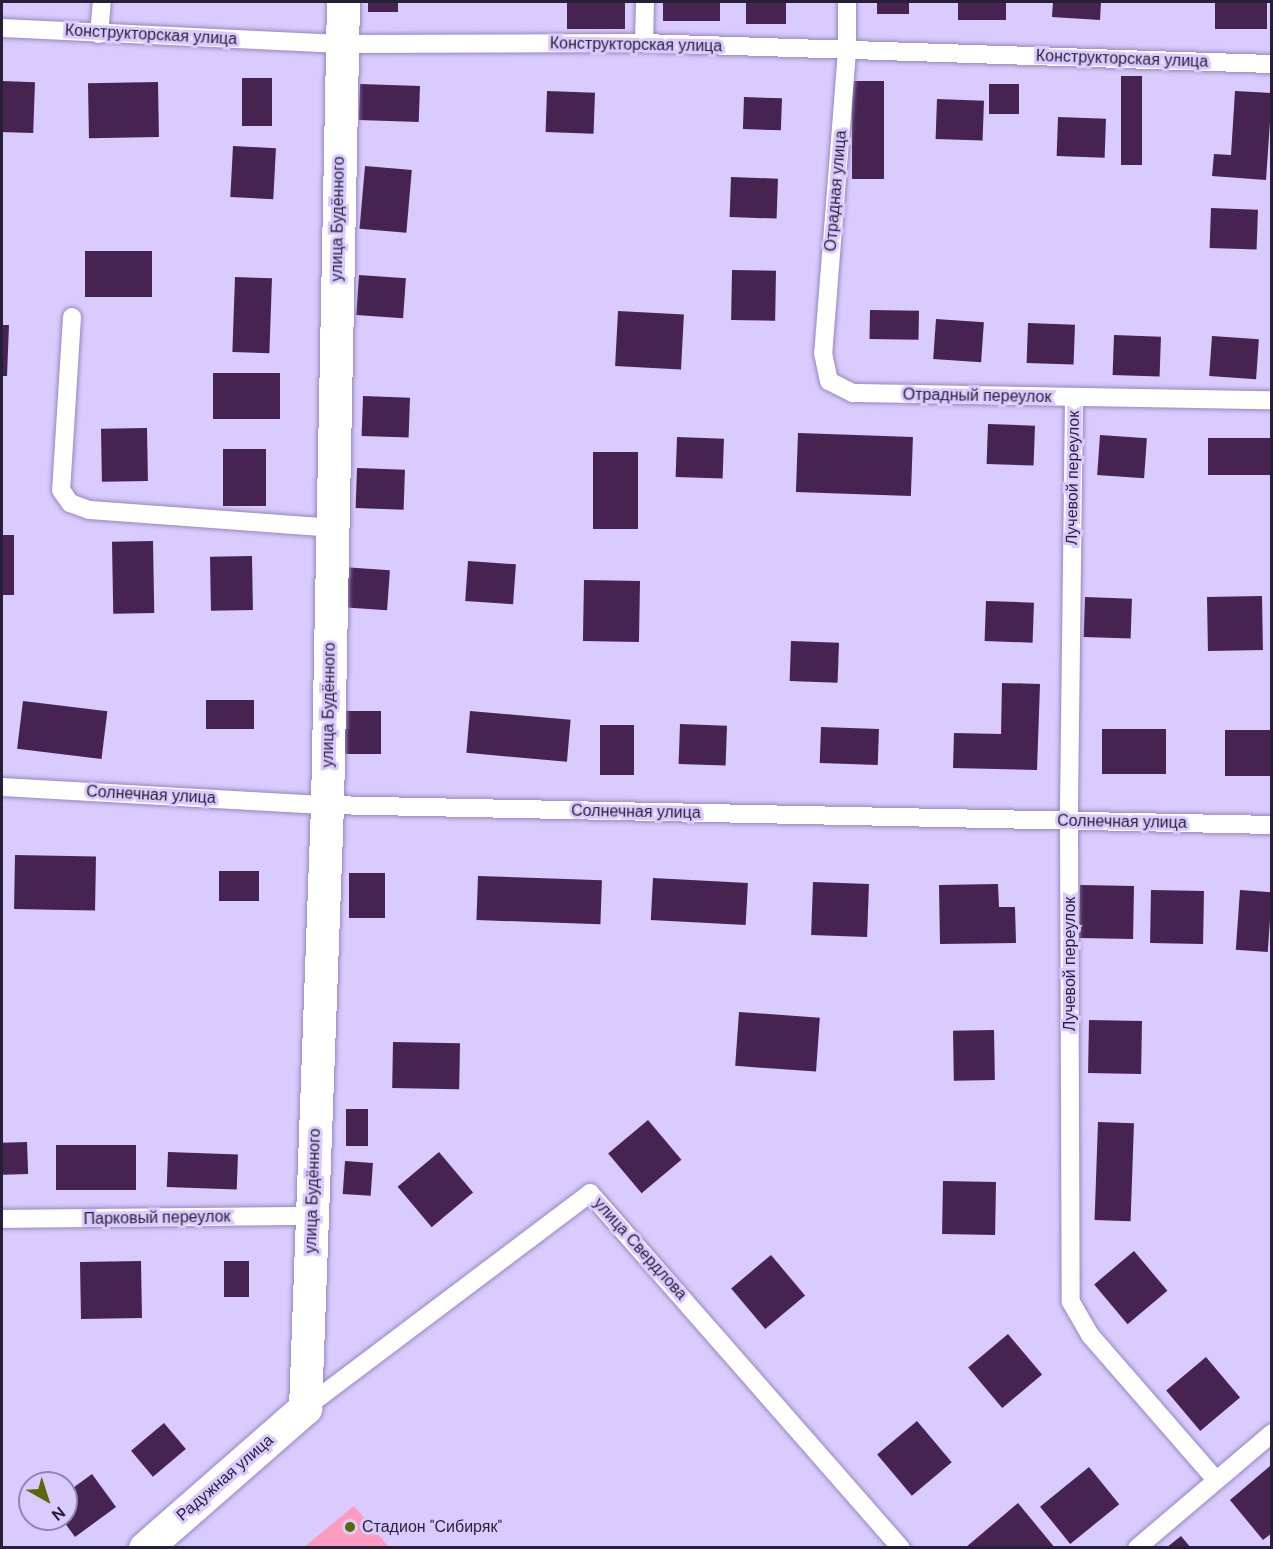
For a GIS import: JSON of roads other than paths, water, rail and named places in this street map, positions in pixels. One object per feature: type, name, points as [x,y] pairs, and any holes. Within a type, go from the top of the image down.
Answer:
[{"type":"street","name":"улица Будённого","points":[[305,1408],[327,805],[343,2]]},
{"type":"street","name":"Радужная улица","points":[[145,1548],[305,1408]]},
{"type":"lane","points":[[99,34],[102,2]]},
{"type":"lane","points":[[644,43],[645,2]]},
{"type":"lane","name":"Отрадная улица","points":[[829,381],[823,353],[847,51],[847,2]]},
{"type":"lane","name":"Конструкторская улица","points":[[2,28],[342,44],[644,43],[1272,64]]},
{"type":"lane","points":[[72,317],[61,490],[70,504],[89,510],[332,528]]},
{"type":"lane","name":"Отрадный переулок","points":[[829,381],[853,393],[1272,400]]},
{"type":"lane","name":"Лучевой переулок","points":[[1074,398],[1069,821],[1071,1302],[1090,1335],[1215,1479]]},
{"type":"lane","name":"Солнечная улица","points":[[2,787],[327,805],[1272,825]]},
{"type":"lane","name":"улица Свердлова","points":[[305,1408],[590,1193],[901,1548]]},
{"type":"lane","name":"Парковый переулок","points":[[2,1219],[312,1216]]},
{"type":"lane","points":[[1137,1548],[1215,1479],[1272,1433]]},
{"type":"place","name":"Стадион \"Сибиряк\"","points":[[350,1527]]}]
